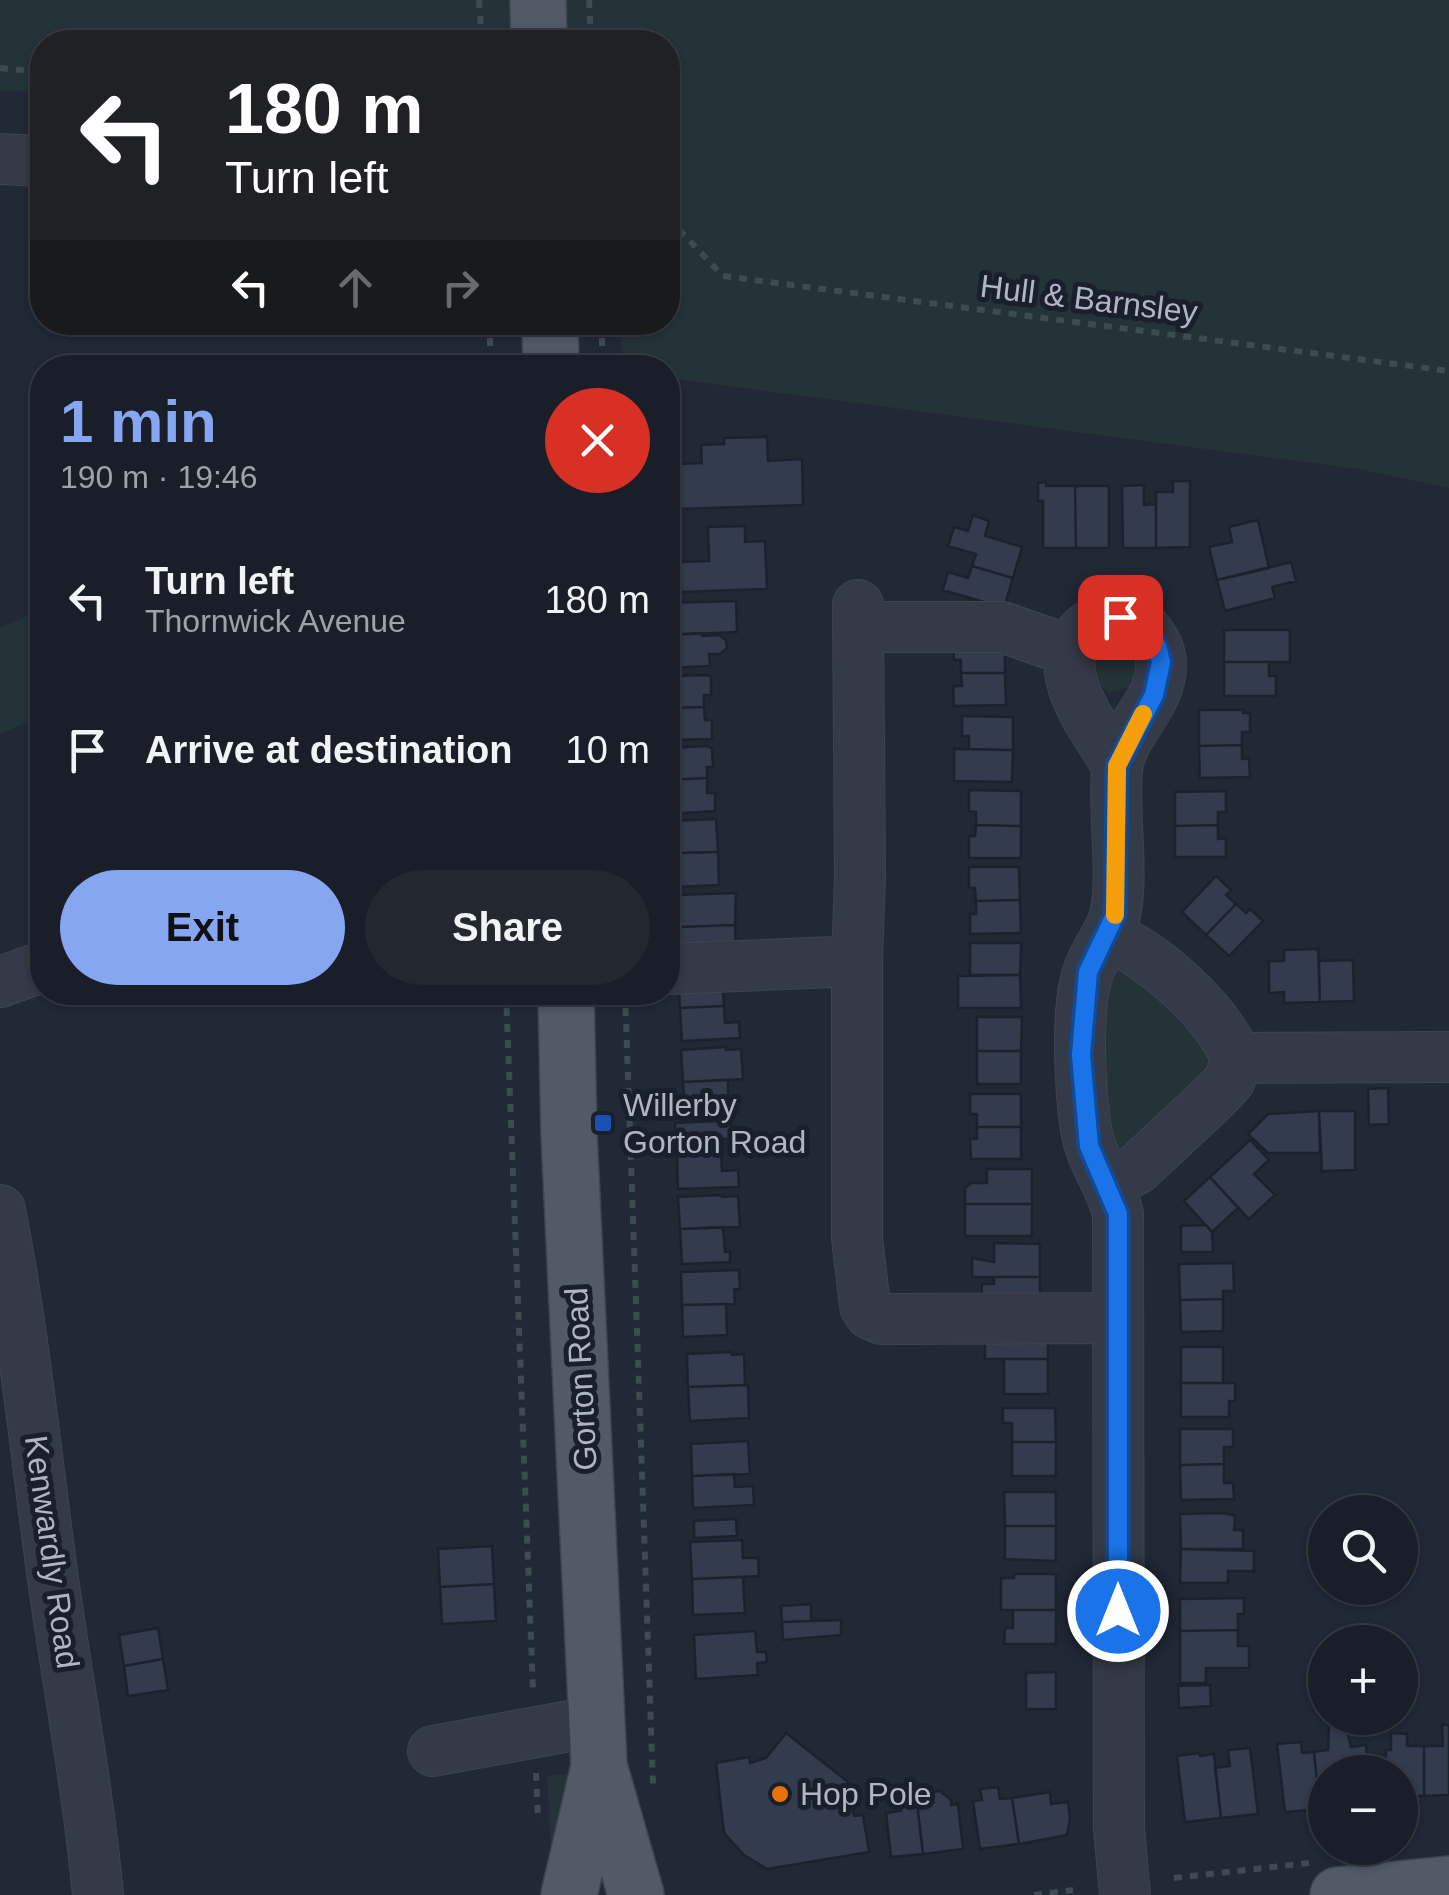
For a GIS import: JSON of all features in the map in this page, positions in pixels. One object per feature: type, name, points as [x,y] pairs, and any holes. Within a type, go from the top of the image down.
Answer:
[{"type":"main road","points":[[538,0],[539,30]]},
{"type":"main road","name":"Gorton Road","points":[[566,1005],[598,1744],[636,1895]]},
{"type":"main road","name":"Gorton Road","points":[[570,1895],[598,1744]]},
{"type":"main road","points":[[1338,1895],[1442,1888]]},
{"type":"street","points":[[0,159],[30,160]]},
{"type":"street","points":[[1070,651],[1002,627],[858,616],[857,1238],[865,1306],[870,1314],[882,1319],[1118,1318]]},
{"type":"street","points":[[1117,766],[1073,686],[1070,651],[1090,625],[1120,617],[1148,632],[1161,662],[1160,677],[1117,766],[1116,904],[1108,936],[1088,972],[1081,1055],[1089,1146],[1118,1214],[1119,1828],[1124,1895]]},
{"type":"street","points":[[1108,936],[1153,962],[1217,1022],[1236,1058],[1230,1080],[1215,1096],[1137,1168],[1108,1184]]},
{"type":"street","points":[[680,967],[857,960]]},
{"type":"street","points":[[0,982],[30,971]]},
{"type":"street","points":[[1236,1058],[1449,1057]]},
{"type":"street","name":"Kenwardly Road","points":[[0,1210],[18,1300],[54,1581],[89,1797],[98,1895]]},
{"type":"street","points":[[433,1751],[534,1733],[598,1744]]},
{"type":"path","points":[[480,0],[481,30]]},
{"type":"path","points":[[589,0],[590,30]]},
{"type":"path","points":[[0,68],[30,71]]},
{"type":"path","name":"Hull & Barnsley","points":[[680,231],[723,276],[1449,371]]},
{"type":"path","points":[[506,1005],[538,1824]]},
{"type":"path","points":[[625,1005],[654,1801]]},
{"type":"path","points":[[1034,1895],[1072,1890]]},
{"type":"shaded area","points":[[0,0],[1449,0],[1449,488],[1358,469],[680,380],[680,355],[622,355],[620,335],[680,335],[680,30],[30,30],[30,92],[0,90]]},
{"type":"shaded area","points":[[30,614],[30,721],[0,734],[0,628]]},
{"type":"shaded area","points":[[1120,636],[1142,658],[1131,687],[1109,692],[1091,680],[1090,648]]},
{"type":"shaded area","points":[[1128,967],[1201,1023],[1213,1072],[1131,1148],[1116,1148],[1104,1138],[1105,974],[1114,968]]},
{"type":"shaded area","points":[[568,1774],[569,1795],[551,1856],[547,1776]]},
{"type":"building","points":[[767,437],[768,461],[802,459],[803,505],[680,509],[680,464],[702,463],[701,445],[724,444],[724,438]]},
{"type":"building","points":[[1173,481],[1190,481],[1190,547],[1156,548],[1156,492],[1173,492]]},
{"type":"building","points":[[1046,482],[1046,486],[1075,486],[1076,548],[1043,548],[1043,501],[1038,501],[1038,483]]},
{"type":"building","points":[[1144,485],[1144,505],[1156,504],[1156,548],[1123,548],[1122,486]]},
{"type":"building","points":[[1075,486],[1109,486],[1109,548],[1076,548]]},
{"type":"building","points":[[973,515],[989,521],[985,536],[1022,547],[1013,578],[972,566],[976,554],[948,546],[954,527],[968,531]]},
{"type":"building","points":[[1258,520],[1269,568],[1217,580],[1209,547],[1232,542],[1229,527]]},
{"type":"building","points":[[745,526],[745,542],[765,541],[767,589],[681,592],[680,562],[709,561],[708,527]]},
{"type":"building","points":[[1291,562],[1296,581],[1272,587],[1275,598],[1225,611],[1217,580]]},
{"type":"building","points":[[972,566],[1013,578],[1004,608],[943,590],[948,572],[968,578]]},
{"type":"building","points":[[736,601],[737,632],[680,634],[680,603]]},
{"type":"building","points":[[1224,630],[1290,630],[1290,662],[1224,662]]},
{"type":"building","points":[[680,634],[719,635],[726,640],[727,648],[720,654],[709,654],[710,666],[680,667]]},
{"type":"building","points":[[1005,639],[1005,673],[961,673],[961,660],[954,660],[953,640]]},
{"type":"building","points":[[1224,662],[1269,662],[1269,676],[1276,676],[1276,696],[1224,696]]},
{"type":"building","points":[[961,673],[1005,673],[1006,705],[954,706],[953,686],[962,686]]},
{"type":"building","points":[[680,676],[711,676],[711,695],[704,695],[704,707],[680,708]]},
{"type":"building","points":[[704,707],[705,720],[712,720],[712,739],[680,740],[680,708]]},
{"type":"building","points":[[1199,710],[1250,713],[1250,732],[1242,732],[1242,745],[1199,746]]},
{"type":"building","points":[[962,716],[1013,717],[1013,750],[969,749],[969,736],[962,736]]},
{"type":"building","points":[[1242,745],[1242,759],[1249,758],[1250,777],[1200,778],[1199,746]]},
{"type":"building","points":[[680,747],[712,748],[713,767],[707,767],[707,778],[680,779]]},
{"type":"building","points":[[954,749],[1013,750],[1012,782],[954,781]]},
{"type":"building","points":[[707,778],[707,793],[715,793],[715,811],[680,813],[680,779]]},
{"type":"building","points":[[969,790],[1021,791],[1021,826],[976,825],[976,812],[969,811]]},
{"type":"building","points":[[1226,791],[1226,812],[1218,812],[1218,825],[1175,826],[1175,792]]},
{"type":"building","points":[[716,819],[718,852],[680,853],[680,821]]},
{"type":"building","points":[[976,825],[1021,826],[1021,858],[969,858],[969,836],[975,836]]},
{"type":"building","points":[[1218,825],[1218,839],[1226,838],[1226,857],[1175,857],[1175,826]]},
{"type":"building","points":[[718,852],[719,885],[680,887],[680,853]]},
{"type":"building","points":[[969,867],[1019,867],[1020,900],[976,901],[975,888],[969,888]]},
{"type":"building","points":[[1216,876],[1231,890],[1226,895],[1236,904],[1206,935],[1182,912]]},
{"type":"building","points":[[736,893],[735,925],[680,927],[680,895]]},
{"type":"building","points":[[1020,900],[1021,933],[970,934],[970,914],[976,914],[976,901]]},
{"type":"building","points":[[1236,904],[1246,913],[1250,909],[1263,921],[1229,956],[1206,935]]},
{"type":"building","points":[[735,925],[736,958],[680,961],[680,927]]},
{"type":"building","points":[[970,943],[1021,943],[1020,975],[970,975]]},
{"type":"building","points":[[1318,949],[1320,1002],[1284,1003],[1284,992],[1269,993],[1269,961],[1284,961],[1284,950]]},
{"type":"building","points":[[1353,960],[1354,1001],[1320,1002],[1319,961]]},
{"type":"building","points":[[1020,975],[1021,1008],[958,1008],[958,976]]},
{"type":"building","points":[[680,977],[723,991],[724,1006],[680,1008]]},
{"type":"building","points":[[724,1006],[725,1023],[739,1022],[740,1038],[682,1041],[680,1008]]},
{"type":"building","points":[[977,1017],[1022,1017],[1021,1051],[977,1051]]},
{"type":"building","points":[[741,1049],[743,1079],[683,1082],[681,1050]]},
{"type":"building","points":[[977,1051],[1021,1051],[1021,1084],[977,1084]]},
{"type":"building","points":[[728,1080],[728,1098],[737,1097],[738,1112],[685,1115],[683,1082]]},
{"type":"building","points":[[1388,1088],[1389,1124],[1369,1125],[1368,1089]]},
{"type":"building","points":[[970,1094],[1021,1094],[1021,1127],[977,1127],[977,1114],[970,1114]]},
{"type":"building","points":[[1319,1111],[1355,1111],[1355,1170],[1322,1171]]},
{"type":"building","points":[[1319,1111],[1320,1153],[1268,1153],[1248,1134],[1268,1114]]},
{"type":"building","points":[[731,1122],[732,1139],[721,1139],[721,1153],[677,1156],[675,1123]]},
{"type":"building","points":[[977,1127],[1021,1127],[1021,1159],[971,1159],[970,1139],[977,1139]]},
{"type":"building","points":[[1250,1140],[1269,1160],[1254,1174],[1275,1195],[1249,1219],[1210,1177]]},
{"type":"building","points":[[721,1153],[722,1171],[738,1170],[739,1187],[678,1189],[677,1156]]},
{"type":"building","points":[[987,1169],[1032,1169],[1032,1204],[965,1204],[965,1188],[971,1183],[987,1183]]},
{"type":"building","points":[[1210,1177],[1238,1208],[1212,1232],[1184,1201]]},
{"type":"building","points":[[738,1196],[740,1227],[680,1229],[678,1197]]},
{"type":"building","points":[[965,1204],[1032,1204],[1032,1236],[965,1236]]},
{"type":"building","points":[[1206,1225],[1212,1232],[1213,1252],[1181,1252],[1181,1226]]},
{"type":"building","points":[[723,1227],[730,1262],[682,1264],[680,1229]]},
{"type":"building","points":[[994,1243],[1040,1244],[1040,1277],[972,1277],[972,1258],[994,1262]]},
{"type":"building","points":[[1233,1263],[1234,1291],[1223,1291],[1223,1299],[1180,1300],[1179,1264]]},
{"type":"building","points":[[739,1270],[740,1289],[734,1289],[735,1304],[682,1305],[681,1272]]},
{"type":"building","points":[[994,1277],[1040,1277],[1040,1311],[981,1302],[982,1284],[994,1284]]},
{"type":"building","points":[[1223,1299],[1223,1331],[1181,1332],[1180,1300]]},
{"type":"building","points":[[726,1304],[727,1335],[683,1337],[682,1305]]},
{"type":"building","points":[[985,1325],[1048,1326],[1048,1359],[985,1359]]},
{"type":"building","points":[[1181,1347],[1223,1347],[1223,1383],[1181,1383]]},
{"type":"building","points":[[687,1354],[744,1354],[745,1385],[688,1387]]},
{"type":"building","points":[[1004,1359],[1048,1359],[1048,1394],[1004,1394]]},
{"type":"building","points":[[1181,1383],[1235,1383],[1235,1401],[1229,1401],[1229,1417],[1181,1417]]},
{"type":"building","points":[[748,1385],[749,1418],[690,1421],[688,1387]]},
{"type":"building","points":[[1003,1408],[1055,1408],[1056,1442],[1012,1442],[1012,1423],[1003,1423]]},
{"type":"building","points":[[1180,1429],[1233,1429],[1233,1447],[1224,1447],[1224,1464],[1180,1465]]},
{"type":"building","points":[[748,1441],[750,1474],[692,1476],[691,1444]]},
{"type":"building","points":[[1012,1442],[1056,1442],[1056,1476],[1012,1476]]},
{"type":"building","points":[[1224,1464],[1224,1483],[1233,1483],[1234,1499],[1181,1500],[1180,1465]]},
{"type":"building","points":[[734,1474],[735,1487],[753,1486],[754,1505],[693,1508],[692,1476]]},
{"type":"building","points":[[1004,1492],[1056,1492],[1056,1526],[1005,1526]]},
{"type":"building","points":[[1180,1514],[1235,1516],[1234,1530],[1243,1530],[1243,1549],[1181,1549]]},
{"type":"building","points":[[736,1519],[737,1536],[694,1538],[694,1521]]},
{"type":"building","points":[[1005,1526],[1056,1526],[1056,1561],[1005,1559]]},
{"type":"building","points":[[742,1540],[743,1558],[758,1558],[759,1576],[692,1579],[690,1542]]},
{"type":"building","points":[[492,1546],[494,1584],[440,1587],[438,1549]]},
{"type":"building","points":[[1181,1549],[1254,1551],[1254,1571],[1228,1571],[1228,1583],[1180,1583]]},
{"type":"building","points":[[1014,1574],[1056,1574],[1056,1610],[1001,1610],[1001,1578],[1014,1578]]},
{"type":"building","points":[[743,1577],[745,1613],[693,1615],[692,1579]]},
{"type":"building","points":[[494,1584],[496,1621],[442,1624],[440,1587]]},
{"type":"building","points":[[1244,1598],[1238,1630],[1180,1631],[1180,1599]]},
{"type":"building","points":[[811,1604],[811,1621],[782,1622],[781,1606]]},
{"type":"building","points":[[1013,1610],[1056,1610],[1056,1644],[1004,1644],[1005,1628],[1013,1628]]},
{"type":"building","points":[[841,1620],[841,1635],[783,1640],[782,1622]]},
{"type":"building","points":[[158,1628],[163,1659],[124,1666],[119,1635]]},
{"type":"building","points":[[1238,1630],[1238,1646],[1249,1646],[1249,1668],[1206,1668],[1206,1683],[1180,1683],[1180,1631]]},
{"type":"building","points":[[755,1631],[757,1652],[766,1652],[767,1662],[757,1663],[758,1675],[696,1679],[694,1635]]},
{"type":"building","points":[[163,1659],[168,1690],[128,1696],[124,1666]]},
{"type":"building","points":[[1056,1672],[1056,1709],[1026,1709],[1026,1673]]},
{"type":"building","points":[[1210,1685],[1211,1706],[1179,1708],[1178,1686]]},
{"type":"building","points":[[1442,1725],[1449,1725],[1449,1795],[1424,1796],[1424,1746],[1443,1746]]},
{"type":"building","name":"Hop Pole","points":[[786,1733],[848,1782],[831,1806],[851,1805],[854,1816],[863,1815],[869,1852],[767,1869],[744,1855],[724,1833],[716,1763],[749,1757],[750,1763],[766,1758]]},
{"type":"building","points":[[1329,1735],[1348,1735],[1351,1747],[1366,1745],[1367,1755],[1314,1755],[1328,1750]]},
{"type":"building","points":[[1391,1735],[1407,1735],[1407,1746],[1424,1746],[1424,1796],[1418,1796],[1418,1755],[1386,1755],[1386,1750],[1391,1750]]},
{"type":"building","points":[[1301,1742],[1302,1753],[1314,1752],[1308,1755],[1308,1810],[1285,1812],[1277,1744]]},
{"type":"building","points":[[1250,1748],[1258,1814],[1221,1818],[1215,1768],[1230,1766],[1228,1750]]},
{"type":"building","points":[[1214,1754],[1221,1818],[1185,1822],[1177,1756]]},
{"type":"building","points":[[998,1787],[1000,1799],[1012,1798],[1019,1844],[980,1849],[973,1801],[982,1800],[980,1789]]},
{"type":"building","points":[[940,1791],[951,1800],[951,1805],[958,1804],[963,1849],[923,1854],[916,1794]]},
{"type":"building","points":[[1050,1792],[1051,1804],[1068,1802],[1067,1835],[1019,1844],[1012,1798]]},
{"type":"building","points":[[916,1794],[923,1854],[891,1857],[886,1813],[901,1811],[899,1795]]},
{"type":"slow traffic","points":[[1115,915],[1117,766],[1143,714]]},
{"type":"place","name":"Willerby Gorton Road","points":[[603,1123]]},
{"type":"place","name":"Hop Pole","points":[[780,1794]]},
{"type":"route","points":[[1118,1611],[1118,1214],[1089,1146],[1081,1055],[1088,972],[1115,915],[1117,766],[1154,695],[1161,662],[1148,632],[1120,617]]}]
